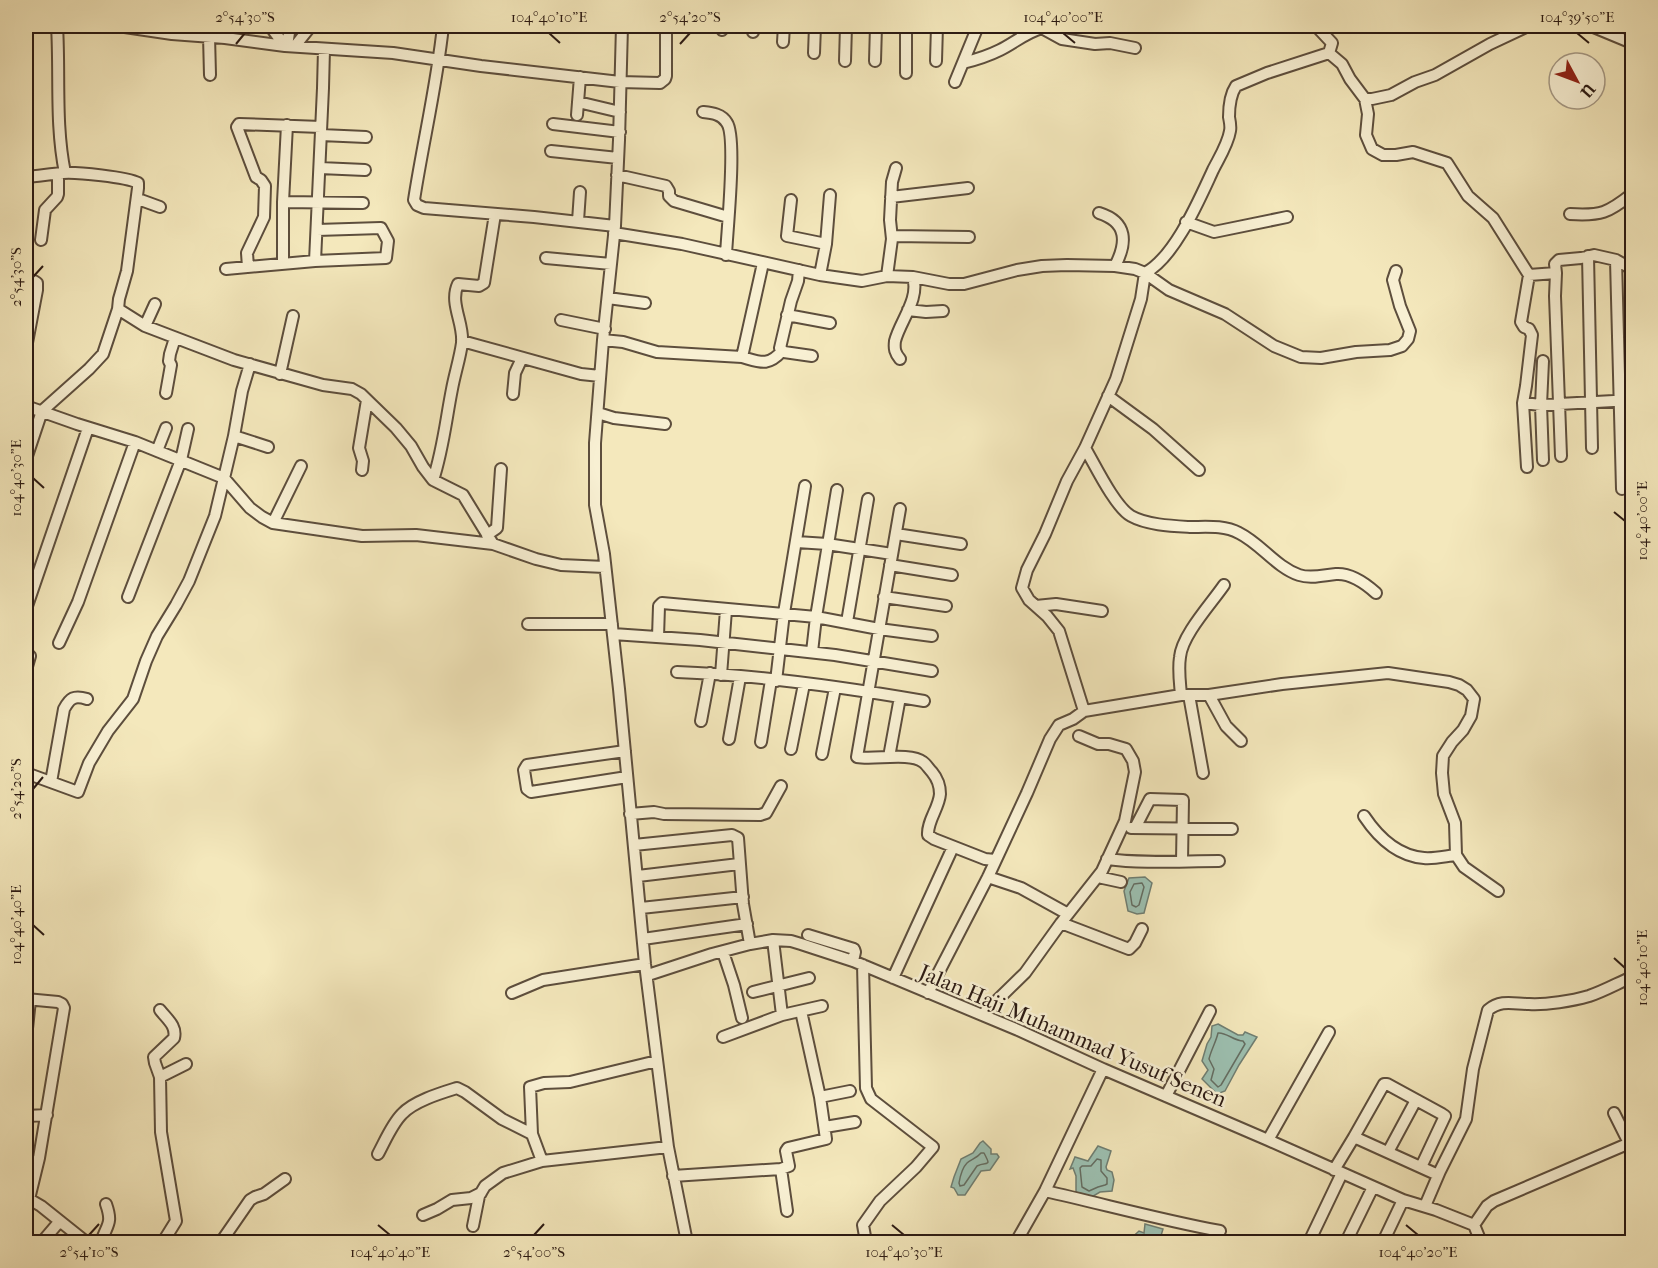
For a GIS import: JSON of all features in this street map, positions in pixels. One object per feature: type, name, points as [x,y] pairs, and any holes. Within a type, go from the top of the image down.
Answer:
[{"type":"street","points":[[40,240],[45,210],[57,197],[61,173],[57,26]]},
{"type":"street","points":[[118,26],[289,46],[393,53],[620,82],[660,83],[665,80],[666,26]]},
{"type":"street","points":[[225,38],[226,26]]},
{"type":"street","points":[[270,26],[289,46]]},
{"type":"street","points":[[289,46],[290,26]]},
{"type":"street","points":[[289,46],[311,26]]},
{"type":"street","points":[[443,26],[414,200],[424,208],[578,221],[820,275],[862,280],[886,276],[964,284],[1042,266],[1067,264],[1135,269],[1145,273],[1168,290],[1225,314],[1274,346],[1300,357],[1321,358],[1356,352],[1390,350],[1402,346],[1410,332],[1393,280],[1396,271]]},
{"type":"street","points":[[622,26],[620,132],[614,230],[600,376],[595,452],[595,505],[612,629],[657,1061],[668,1147],[687,1242]]},
{"type":"street","points":[[783,42],[784,26]]},
{"type":"street","points":[[814,53],[815,26]]},
{"type":"street","points":[[845,61],[846,26]]},
{"type":"street","points":[[875,61],[876,26]]},
{"type":"street","points":[[906,26],[906,73]]},
{"type":"street","points":[[936,61],[937,26]]},
{"type":"street","points":[[1316,26],[1332,43],[1329,53]]},
{"type":"street","points":[[1365,99],[1390,95],[1435,75],[1528,26]]},
{"type":"street","points":[[1591,26],[1632,43]]},
{"type":"street","points":[[955,82],[963,63],[971,28]]},
{"type":"street","points":[[963,63],[998,51],[1042,28],[1062,39],[1135,48]]},
{"type":"street","points":[[209,36],[210,75]]},
{"type":"street","points":[[315,261],[324,49]]},
{"type":"street","points":[[1329,53],[1342,64],[1365,99],[1368,114],[1366,135],[1372,149],[1383,155],[1413,152],[1447,163],[1470,199],[1493,218],[1529,275],[1521,320],[1522,325],[1529,329],[1532,335],[1523,403],[1527,467]]},
{"type":"street","points":[[1084,711],[1059,631],[1047,616],[1029,600],[1022,588],[1027,570],[1116,379],[1141,299],[1145,273],[1164,257],[1176,242],[1216,164],[1230,131],[1231,94],[1236,86],[1329,53]]},
{"type":"street","points":[[576,114],[580,77]]},
{"type":"street","points":[[578,102],[620,112]]},
{"type":"street","points":[[703,112],[718,115],[730,126],[731,163],[726,255]]},
{"type":"street","points":[[553,123],[620,132]]},
{"type":"street","points":[[248,267],[247,253],[264,217],[265,186],[256,177],[237,128],[239,124],[287,125],[366,137]]},
{"type":"street","points":[[284,264],[283,202],[287,125]]},
{"type":"street","points":[[551,151],[618,158]]},
{"type":"street","points":[[320,168],[365,170]]},
{"type":"street","points":[[886,276],[892,236],[892,182],[896,168]]},
{"type":"street","points":[[26,177],[61,173],[121,178],[135,181],[138,185],[127,271],[118,309],[103,354],[42,411],[26,459]]},
{"type":"street","points":[[617,175],[666,186],[669,196],[674,201],[728,217]]},
{"type":"street","points":[[891,197],[968,188]]},
{"type":"street","points":[[578,221],[580,192]]},
{"type":"street","points":[[1570,214],[1593,215],[1605,212],[1632,194]]},
{"type":"street","points":[[820,275],[826,244],[830,195]]},
{"type":"street","points":[[138,199],[160,207]]},
{"type":"street","points":[[791,200],[787,236],[826,244]]},
{"type":"street","points":[[283,202],[363,203]]},
{"type":"street","points":[[1099,213],[1113,219],[1123,236],[1122,253],[1115,266]]},
{"type":"street","points":[[433,480],[439,462],[462,341],[455,303],[456,286],[460,283],[479,286],[484,283],[495,214]]},
{"type":"street","points":[[1186,222],[1214,232],[1287,218]]},
{"type":"street","points":[[226,269],[315,261],[387,258],[388,241],[381,228],[316,230]]},
{"type":"street","points":[[892,236],[969,237]]},
{"type":"street","points":[[1561,456],[1555,264],[1558,260],[1594,255],[1616,260],[1632,269]]},
{"type":"street","points":[[1588,256],[1592,448]]},
{"type":"street","points":[[546,258],[611,264]]},
{"type":"street","points":[[1616,260],[1622,489]]},
{"type":"street","points":[[742,357],[763,263]]},
{"type":"street","points":[[782,351],[780,348],[799,270]]},
{"type":"street","points":[[1529,275],[1556,273]]},
{"type":"street","points":[[900,359],[894,348],[895,341],[914,295],[913,278]]},
{"type":"street","points":[[26,279],[37,283],[26,348]]},
{"type":"street","points":[[608,298],[645,303]]},
{"type":"street","points":[[145,326],[155,304]]},
{"type":"street","points":[[118,309],[145,326],[175,338],[280,374],[322,385],[352,389],[362,394],[411,446],[433,480],[463,495],[490,540]]},
{"type":"street","points":[[908,310],[943,311]]},
{"type":"street","points":[[787,315],[830,323]]},
{"type":"street","points":[[280,374],[293,316]]},
{"type":"street","points":[[561,320],[657,352],[742,357],[758,362],[768,362],[782,351]]},
{"type":"street","points":[[166,393],[171,365],[170,354],[175,338]]},
{"type":"street","points":[[462,341],[581,374],[600,376]]},
{"type":"street","points":[[782,351],[812,356]]},
{"type":"street","points":[[513,394],[515,374],[522,358]]},
{"type":"street","points":[[1543,361],[1541,405],[1543,460]]},
{"type":"street","points":[[26,774],[78,792],[89,763],[108,730],[130,704],[157,636],[189,581],[215,516],[250,364]]},
{"type":"street","points":[[1108,396],[1153,429],[1199,470]]},
{"type":"street","points":[[362,470],[363,461],[358,448],[367,400]]},
{"type":"street","points":[[1523,403],[1541,405],[1632,400]]},
{"type":"street","points":[[26,406],[135,442],[224,478],[250,508],[262,518],[273,523],[362,536],[416,535],[490,540],[536,559],[561,565],[605,567]]},
{"type":"street","points":[[598,413],[614,418],[665,424]]},
{"type":"street","points":[[26,609],[88,428]]},
{"type":"street","points":[[157,451],[166,428]]},
{"type":"street","points":[[128,597],[181,460],[188,429]]},
{"type":"street","points":[[234,436],[268,447]]},
{"type":"street","points":[[59,643],[78,602],[135,442]]},
{"type":"street","points":[[1085,448],[1114,499],[1130,516],[1156,524],[1227,529],[1239,533],[1289,571],[1313,577],[1339,574],[1356,579],[1376,593]]},
{"type":"street","points":[[273,523],[301,466]]},
{"type":"street","points":[[490,540],[497,528],[501,468]]},
{"type":"street","points":[[761,742],[780,648],[804,486]]},
{"type":"street","points":[[812,652],[837,490]]},
{"type":"street","points":[[848,622],[868,499]]},
{"type":"street","points":[[900,509],[857,757],[889,757],[922,761],[935,776],[940,788],[939,802],[927,832],[928,835],[985,859],[995,860]]},
{"type":"street","points":[[896,534],[961,544]]},
{"type":"street","points":[[797,542],[859,549],[891,560],[952,575]]},
{"type":"street","points":[[1203,774],[1185,695],[1180,657],[1189,633],[1224,585]]},
{"type":"street","points":[[884,597],[946,606]]},
{"type":"street","points":[[658,637],[659,606],[662,603],[816,617],[932,636]]},
{"type":"street","points":[[1036,606],[1056,604],[1102,611]]},
{"type":"street","points":[[700,721],[724,642],[726,610]]},
{"type":"street","points":[[528,624],[612,629],[658,637],[780,648],[932,671]]},
{"type":"street","points":[[26,670],[30,656]]},
{"type":"street","points":[[677,672],[773,680],[924,701]]},
{"type":"street","points":[[928,993],[988,877],[1056,729],[1084,711],[1185,695],[1209,696],[1282,684],[1388,673],[1459,685],[1472,696],[1474,704],[1471,716],[1463,730],[1443,756],[1444,794],[1455,823],[1456,855],[1464,867],[1498,891]]},
{"type":"street","points":[[729,739],[740,677]]},
{"type":"street","points":[[791,749],[804,684]]},
{"type":"street","points":[[822,754],[835,688]]},
{"type":"street","points":[[1209,696],[1226,726],[1241,741]]},
{"type":"street","points":[[51,782],[64,709],[67,703],[75,697],[87,699]]},
{"type":"street","points":[[889,757],[900,697]]},
{"type":"street","points":[[982,1015],[1025,973],[1098,877],[1125,821],[1135,772],[1133,762],[1126,749],[1109,744],[1098,744],[1080,736]]},
{"type":"street","points":[[625,751],[527,765],[524,770],[527,789],[531,792],[627,777]]},
{"type":"street","points":[[630,814],[654,812],[760,815],[766,813],[781,786]]},
{"type":"street","points":[[1135,828],[1150,799],[1183,800],[1182,861]]},
{"type":"street","points":[[1364,816],[1383,840],[1408,855],[1424,858],[1456,855]]},
{"type":"street","points":[[1122,828],[1232,829]]},
{"type":"street","points":[[634,845],[734,835],[738,838],[739,864],[750,944]]},
{"type":"street","points":[[893,978],[953,847]]},
{"type":"street","points":[[1107,859],[1134,862],[1219,861]]},
{"type":"street","points":[[638,876],[739,864]]},
{"type":"street","points":[[988,877],[1021,888],[1065,919],[1129,949],[1142,929]]},
{"type":"street","points":[[1098,877],[1121,882]]},
{"type":"street","points":[[640,908],[743,897]]},
{"type":"street","points":[[643,939],[747,924]]},
{"type":"street","points":[[808,935],[854,950],[858,963],[868,1094],[871,1100],[933,1147],[916,1167],[880,1201],[863,1225],[866,1242]]},
{"type":"street","points":[[773,940],[782,1015]]},
{"type":"street","name":"Jalan Haji Muhammad Yusuf Senen","points":[[512,993],[543,980],[647,969],[750,944],[773,940],[791,941],[858,963],[1403,1200],[1425,1206],[1474,1226]]},
{"type":"street","points":[[723,952],[742,1018]]},
{"type":"street","points":[[1425,1206],[1466,1119],[1476,1058],[1488,1010],[1493,1006],[1509,1002],[1548,1004],[1589,996],[1632,977]]},
{"type":"street","points":[[753,992],[809,978]]},
{"type":"street","points":[[26,1038],[28,1000],[60,1002],[64,1008],[47,1115],[39,1158],[27,1201],[41,1206],[83,1242]]},
{"type":"street","points":[[723,1036],[782,1015],[822,1006]]},
{"type":"street","points":[[160,1010],[172,1025],[175,1035],[154,1057],[160,1077],[160,1132],[176,1221],[163,1242]]},
{"type":"street","points":[[673,1176],[781,1169],[789,1166],[786,1151],[788,1148],[827,1138],[801,1011]]},
{"type":"street","points":[[1166,1096],[1210,1011]]},
{"type":"street","points":[[1268,1140],[1329,1032]]},
{"type":"street","points":[[542,1161],[532,1134],[530,1087],[544,1083],[570,1082],[657,1061]]},
{"type":"street","points":[[160,1077],[186,1064]]},
{"type":"street","points":[[1016,1242],[1045,1191],[1102,1069]]},
{"type":"street","points":[[1309,1242],[1354,1137],[1384,1084],[1445,1116],[1421,1167]]},
{"type":"street","points":[[378,1154],[399,1117],[406,1110],[428,1098],[457,1088],[501,1119],[532,1134]]},
{"type":"street","points":[[820,1097],[850,1092]]},
{"type":"street","points":[[1388,1152],[1416,1100]]},
{"type":"street","points":[[1481,1242],[1474,1226],[1487,1206],[1494,1201],[1632,1145],[1614,1113]]},
{"type":"street","points":[[26,1116],[47,1115]]},
{"type":"street","points":[[825,1126],[855,1122]]},
{"type":"street","points":[[1354,1137],[1438,1175]]},
{"type":"street","points":[[473,1226],[481,1193],[485,1186],[503,1173],[542,1161],[668,1147]]},
{"type":"street","points":[[781,1169],[788,1211]]},
{"type":"street","points":[[221,1242],[250,1200],[264,1194],[285,1179]]},
{"type":"street","points":[[1346,1242],[1373,1187]]},
{"type":"street","points":[[1045,1191],[1220,1231]]},
{"type":"street","points":[[423,1215],[452,1200],[471,1198],[481,1193]]},
{"type":"street","points":[[1383,1242],[1403,1200]]},
{"type":"street","points":[[101,1242],[109,1225],[110,1215],[106,1204]]},
{"type":"street","points":[[42,1242],[59,1222]]},
{"type":"water","points":[[1145,877],[1152,883],[1144,913],[1137,914],[1128,911],[1124,891],[1129,878]]},
{"type":"water","points":[[1218,1024],[1238,1035],[1243,1035],[1245,1032],[1257,1037],[1225,1091],[1217,1094],[1202,1079],[1208,1070],[1202,1061],[1211,1037],[1212,1026]]},
{"type":"water","points":[[983,1141],[991,1149],[991,1154],[997,1154],[999,1157],[990,1170],[981,1171],[965,1195],[958,1195],[951,1187],[961,1159],[973,1153]]},
{"type":"water","points":[[1098,1146],[1111,1151],[1106,1167],[1112,1172],[1114,1180],[1112,1191],[1100,1192],[1090,1198],[1076,1192],[1076,1176],[1073,1168],[1070,1169],[1075,1157],[1088,1161]]},
{"type":"water","points":[[1145,1224],[1163,1229],[1160,1239],[1163,1242],[1127,1242],[1139,1231],[1144,1233]]}]
